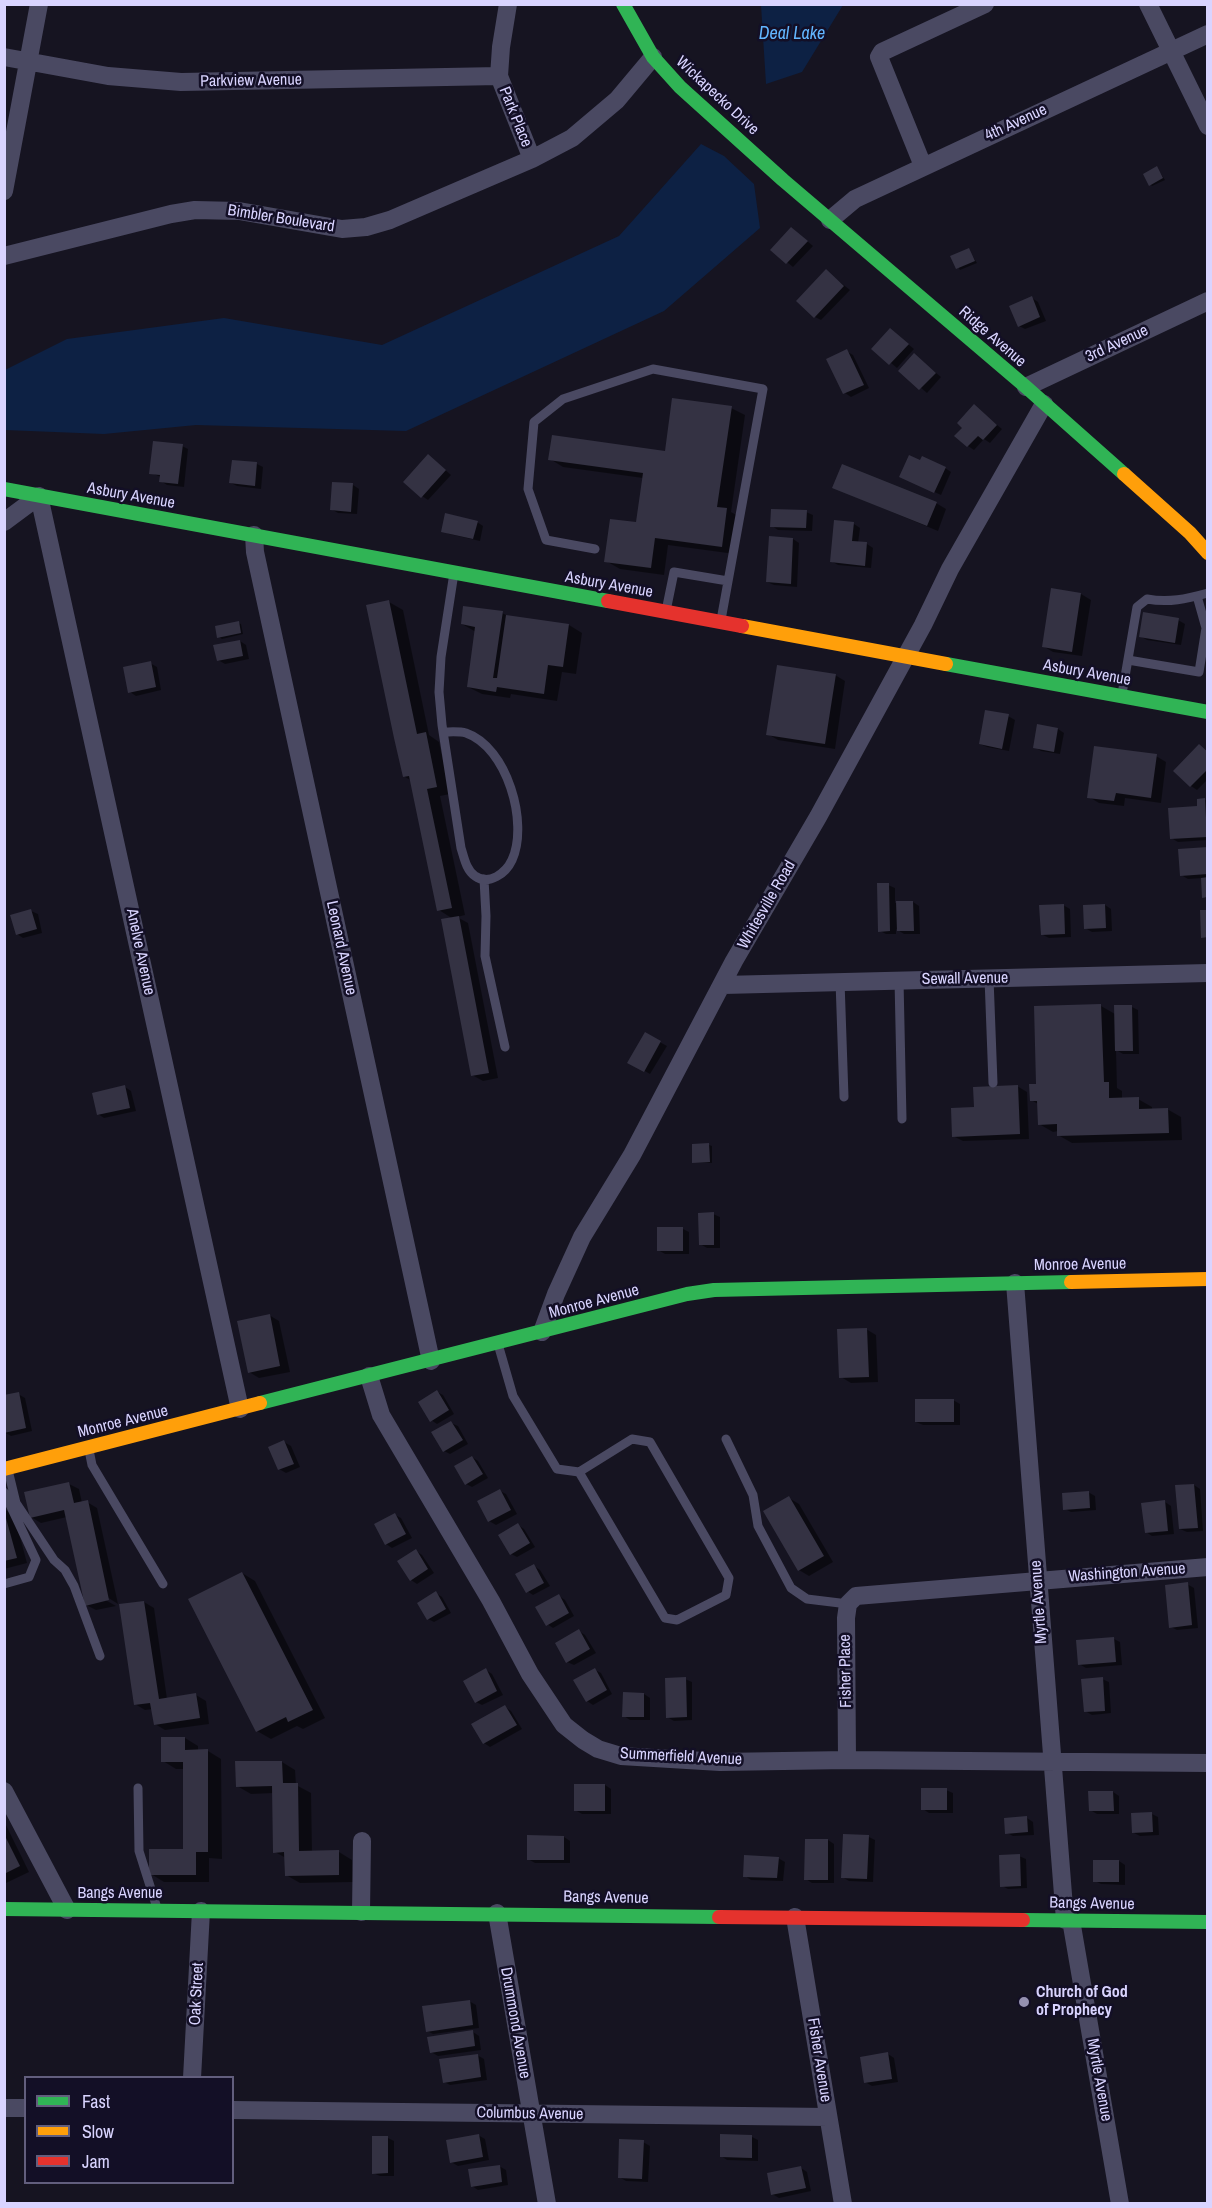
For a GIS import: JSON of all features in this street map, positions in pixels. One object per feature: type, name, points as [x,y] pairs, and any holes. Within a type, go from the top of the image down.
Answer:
[{"type":"street","points":[[4,190],[39,4]]},
{"type":"street","name":"Park Place","points":[[508,4],[499,76],[532,159]]},
{"type":"street","name":"Wickapecko Drive","points":[[623,4],[654,57],[680,87],[751,151]]},
{"type":"street","points":[[923,166],[879,57],[882,52],[985,4]]},
{"type":"street","points":[[1148,4],[1208,126]]},
{"type":"street","name":"4th Avenue","points":[[830,220],[855,199],[1208,34]]},
{"type":"street","name":"Parkview Avenue","points":[[4,57],[108,76],[181,82],[499,76]]},
{"type":"street","name":"Bimbler Boulevard","points":[[4,256],[195,210],[239,211],[342,229],[366,227],[390,220],[532,159],[572,138],[616,100],[654,57]]},
{"type":"street","name":"Ridge Avenue","points":[[751,151],[1026,387],[1190,533],[1208,553]]},
{"type":"street","name":"3rd Avenue","points":[[1026,387],[1208,302]]},
{"type":"street","name":"Whitesville Road","points":[[543,1332],[556,1294],[582,1237],[632,1155],[734,961],[813,827],[906,657],[950,569],[1044,404]]},
{"type":"street","name":"Asbury Avenue","points":[[4,489],[1208,712]]},
{"type":"street","points":[[4,522],[39,496]]},
{"type":"street","name":"Anelve Avenue","points":[[39,496],[240,1409]]},
{"type":"street","name":"Leonard Avenue","points":[[254,535],[255,552],[431,1361]]},
{"type":"street","name":"Sewall Avenue","points":[[723,985],[1208,973]]},
{"type":"street","name":"Monroe Avenue","points":[[6,1469],[687,1294],[714,1290],[1208,1279]]},
{"type":"street","name":"Myrtle Avenue","points":[[1015,1283],[1051,1762],[1068,1920],[1120,2204]]},
{"type":"street","name":"Summerfield Avenue","points":[[369,1376],[381,1415],[491,1601],[530,1674],[564,1725],[598,1749],[621,1756],[720,1762],[847,1760],[1208,1763]]},
{"type":"street","name":"Washington Avenue","points":[[848,1604],[856,1596],[1208,1567]]},
{"type":"street","name":"Fisher Place","points":[[847,1760],[846,1618],[848,1604]]},
{"type":"street","points":[[4,1791],[68,1910]]},
{"type":"street","points":[[361,1912],[362,1840]]},
{"type":"street","name":"Bangs Avenue","points":[[4,1909],[1208,1922]]},
{"type":"street","name":"Oak Street","points":[[192,2076],[201,1911]]},
{"type":"street","name":"Drummond Avenue","points":[[497,1913],[547,2204]]},
{"type":"street","name":"Fisher Avenue","points":[[795,1917],[843,2204]]},
{"type":"street","points":[[4,2108],[24,2108]]},
{"type":"street","name":"Columbus Avenue","points":[[234,2110],[828,2117]]},
{"type":"lane","points":[[596,549],[546,540],[528,489],[534,422],[563,399],[653,369],[763,389],[720,622]]},
{"type":"lane","points":[[665,612],[674,572],[728,581]]},
{"type":"lane","points":[[443,732],[467,733],[484,745],[496,760],[513,792],[518,815],[518,836],[513,858],[506,871],[497,877],[484,879],[475,876],[467,867],[461,848],[443,732],[439,692],[441,657],[454,573]]},
{"type":"lane","points":[[1122,696],[1137,607],[1147,599],[1166,602],[1208,593]]},
{"type":"lane","points":[[1128,660],[1199,672],[1206,628],[1197,596]]},
{"type":"lane","points":[[484,879],[486,916],[484,956],[506,1047]]},
{"type":"lane","points":[[989,978],[993,1083]]},
{"type":"lane","points":[[900,980],[902,1119]]},
{"type":"lane","points":[[840,981],[844,1097]]},
{"type":"lane","points":[[498,1344],[513,1396],[557,1469],[579,1472],[632,1439],[650,1442],[729,1578],[726,1595],[677,1620],[665,1618],[579,1472]]},
{"type":"lane","points":[[726,1439],[753,1495],[758,1526],[791,1588],[807,1599],[848,1604]]},
{"type":"lane","points":[[88,1448],[92,1465],[164,1584]]},
{"type":"lane","points":[[6,1469],[16,1503],[74,1586],[100,1656]]},
{"type":"lane","points":[[4,1492],[36,1560],[29,1577],[4,1584]]},
{"type":"lane","points":[[138,1788],[139,1851],[158,1910]]},
{"type":"water","name":"Deal Lake","points":[[761,4],[843,5],[802,72],[766,84]]},
{"type":"water","points":[[701,144],[724,156],[754,184],[760,228],[664,311],[406,431],[196,425],[104,434],[5,430],[5,370],[67,339],[224,318],[382,345],[619,236]]},
{"type":"building","points":[[1157,166],[1163,178],[1149,186],[1143,174]]},
{"type":"building","points":[[791,227],[808,241],[786,264],[770,250]]},
{"type":"building","points":[[969,248],[975,261],[956,269],[950,256]]},
{"type":"building","points":[[826,269],[844,286],[814,318],[796,301]]},
{"type":"building","points":[[1032,296],[1040,317],[1018,327],[1009,306]]},
{"type":"building","points":[[890,328],[909,344],[889,365],[871,349]]},
{"type":"building","points":[[847,349],[864,385],[843,394],[826,359]]},
{"type":"building","points":[[914,353],[936,373],[919,390],[898,371]]},
{"type":"building","points":[[672,398],[732,406],[717,507],[727,508],[722,547],[655,538],[651,568],[604,562],[610,519],[636,522],[643,473],[548,460],[552,435],[665,451]]},
{"type":"building","points":[[974,404],[997,425],[983,440],[978,436],[967,447],[954,436],[962,428],[957,423]]},
{"type":"building","points":[[153,441],[183,444],[178,484],[159,482],[160,475],[149,474]]},
{"type":"building","points":[[428,454],[446,470],[421,498],[403,482]]},
{"type":"building","points":[[909,455],[920,460],[922,456],[946,467],[934,493],[899,477]]},
{"type":"building","points":[[232,460],[257,462],[255,486],[229,483]]},
{"type":"building","points":[[842,464],[937,502],[927,526],[832,488]]},
{"type":"building","points":[[332,482],[353,483],[351,512],[330,510]]},
{"type":"building","points":[[771,509],[807,510],[806,528],[770,527]]},
{"type":"building","points":[[445,513],[478,521],[473,539],[441,532]]},
{"type":"building","points":[[834,520],[854,522],[852,541],[867,542],[865,566],[830,562]]},
{"type":"building","points":[[769,536],[793,538],[791,584],[766,582]]},
{"type":"building","points":[[1051,588],[1081,593],[1072,652],[1042,647]]},
{"type":"building","points":[[389,600],[417,734],[426,732],[437,787],[427,789],[452,908],[437,911],[409,776],[403,777],[366,605]]},
{"type":"building","points":[[463,606],[503,611],[493,678],[497,678],[506,615],[569,624],[563,667],[548,665],[544,694],[497,687],[496,692],[467,687],[475,627],[461,624]]},
{"type":"building","points":[[1143,612],[1179,618],[1175,643],[1139,637]]},
{"type":"building","points":[[239,621],[241,633],[217,638],[215,626]]},
{"type":"building","points":[[240,640],[243,656],[217,661],[213,645]]},
{"type":"building","points":[[151,661],[156,687],[128,693],[123,667]]},
{"type":"building","points":[[777,665],[836,674],[825,744],[766,735]]},
{"type":"building","points":[[985,710],[1009,714],[1002,749],[979,744]]},
{"type":"building","points":[[1037,724],[1058,728],[1054,752],[1033,748]]},
{"type":"building","points":[[1199,744],[1208,752],[1208,769],[1190,787],[1173,771]]},
{"type":"building","points":[[1094,746],[1157,754],[1151,798],[1116,793],[1114,801],[1087,798]]},
{"type":"building","points":[[1205,798],[1207,837],[1170,839],[1168,808],[1197,806],[1197,799]]},
{"type":"building","points":[[1208,847],[1208,874],[1180,876],[1178,849]]},
{"type":"building","points":[[1208,877],[1208,897],[1202,898],[1201,878]]},
{"type":"building","points":[[877,883],[889,883],[890,931],[878,932]]},
{"type":"building","points":[[896,901],[913,901],[914,931],[897,931]]},
{"type":"building","points":[[1064,904],[1065,934],[1041,935],[1039,905]]},
{"type":"building","points":[[1105,904],[1106,928],[1084,929],[1083,905]]},
{"type":"building","points":[[31,909],[37,929],[16,935],[10,915]]},
{"type":"building","points":[[1200,910],[1208,910],[1208,937],[1201,938]]},
{"type":"building","points":[[459,916],[489,1073],[471,1076],[441,919]]},
{"type":"building","points":[[1101,1004],[1104,1082],[1109,1082],[1109,1098],[1139,1097],[1139,1109],[1168,1108],[1169,1133],[1057,1136],[1057,1124],[1038,1125],[1037,1101],[1030,1101],[1029,1084],[1036,1084],[1034,1006]]},
{"type":"building","points":[[1114,1005],[1132,1005],[1133,1051],[1115,1051]]},
{"type":"building","points":[[645,1032],[661,1041],[644,1072],[627,1063]]},
{"type":"building","points":[[125,1085],[130,1108],[97,1115],[92,1093]]},
{"type":"building","points":[[1018,1085],[1020,1134],[952,1137],[951,1108],[974,1107],[973,1087]]},
{"type":"building","points":[[709,1143],[710,1162],[692,1163],[692,1144]]},
{"type":"building","points":[[714,1212],[714,1245],[699,1245],[698,1213]]},
{"type":"building","points":[[657,1227],[683,1227],[683,1251],[657,1251]]},
{"type":"building","points":[[270,1314],[280,1366],[248,1373],[237,1321]]},
{"type":"building","points":[[867,1328],[869,1377],[839,1378],[837,1329]]},
{"type":"building","points":[[437,1390],[449,1410],[430,1422],[418,1402]]},
{"type":"building","points":[[19,1392],[26,1428],[4,1433],[4,1395]]},
{"type":"building","points":[[915,1399],[954,1399],[954,1422],[915,1422]]},
{"type":"building","points":[[451,1421],[463,1440],[443,1452],[431,1432]]},
{"type":"building","points":[[284,1440],[294,1464],[278,1470],[268,1447]]},
{"type":"building","points":[[472,1456],[483,1474],[465,1485],[454,1466]]},
{"type":"building","points":[[69,1482],[74,1503],[88,1500],[109,1600],[85,1606],[64,1510],[30,1518],[24,1492]]},
{"type":"building","points":[[1194,1484],[1198,1528],[1179,1529],[1175,1485]]},
{"type":"building","points":[[500,1489],[511,1510],[488,1522],[477,1501]]},
{"type":"building","points":[[1089,1491],[1090,1508],[1063,1510],[1062,1493]]},
{"type":"building","points":[[789,1496],[824,1556],[798,1571],[763,1511]]},
{"type":"building","points":[[1165,1500],[1168,1531],[1145,1533],[1141,1503]]},
{"type":"building","points":[[4,1511],[17,1558],[4,1561]]},
{"type":"building","points":[[395,1513],[406,1534],[385,1545],[374,1524]]},
{"type":"building","points":[[518,1523],[530,1543],[510,1555],[498,1535]]},
{"type":"building","points":[[416,1549],[428,1569],[410,1581],[397,1561]]},
{"type":"building","points":[[534,1564],[544,1583],[526,1593],[515,1574]]},
{"type":"building","points":[[242,1572],[313,1710],[288,1722],[286,1717],[256,1732],[188,1599]]},
{"type":"building","points":[[1188,1582],[1192,1625],[1169,1628],[1165,1585]]},
{"type":"building","points":[[436,1591],[446,1609],[427,1620],[417,1603]]},
{"type":"building","points":[[559,1594],[569,1613],[546,1626],[535,1607]]},
{"type":"building","points":[[144,1601],[159,1699],[196,1693],[200,1718],[154,1725],[150,1703],[134,1705],[119,1604]]},
{"type":"building","points":[[579,1629],[590,1649],[566,1663],[555,1643]]},
{"type":"building","points":[[1114,1637],[1116,1662],[1078,1665],[1076,1640]]},
{"type":"building","points":[[486,1668],[497,1691],[475,1703],[463,1681]]},
{"type":"building","points":[[595,1668],[607,1690],[586,1702],[573,1680]]},
{"type":"building","points":[[686,1677],[687,1717],[666,1718],[665,1678]]},
{"type":"building","points":[[1103,1677],[1105,1711],[1084,1712],[1081,1679]]},
{"type":"building","points":[[623,1692],[644,1693],[644,1717],[622,1717]]},
{"type":"building","points":[[505,1705],[517,1725],[483,1744],[471,1724]]},
{"type":"building","points":[[161,1737],[185,1737],[185,1750],[208,1749],[208,1852],[196,1852],[196,1875],[149,1875],[149,1849],[183,1849],[183,1762],[161,1762]]},
{"type":"building","points":[[235,1761],[282,1761],[283,1783],[298,1783],[299,1851],[339,1850],[339,1875],[285,1876],[284,1852],[273,1853],[272,1786],[236,1787]]},
{"type":"building","points":[[574,1784],[605,1784],[605,1811],[574,1811]]},
{"type":"building","points":[[921,1788],[947,1788],[947,1810],[921,1810]]},
{"type":"building","points":[[1088,1791],[1113,1791],[1114,1811],[1089,1811]]},
{"type":"building","points":[[1152,1812],[1153,1832],[1132,1833],[1131,1813]]},
{"type":"building","points":[[1027,1816],[1028,1832],[1005,1834],[1004,1818]]},
{"type":"building","points":[[4,1834],[20,1866],[4,1874]]},
{"type":"building","points":[[843,1834],[869,1835],[867,1879],[841,1878]]},
{"type":"building","points":[[527,1835],[564,1836],[564,1860],[527,1860]]},
{"type":"building","points":[[805,1839],[828,1839],[828,1880],[804,1880]]},
{"type":"building","points":[[1020,1854],[1021,1886],[1000,1887],[999,1855]]},
{"type":"building","points":[[744,1855],[779,1857],[777,1878],[743,1877]]},
{"type":"building","points":[[1093,1860],[1119,1860],[1119,1882],[1093,1882]]},
{"type":"building","points":[[470,2000],[473,2025],[426,2032],[422,2006]]},
{"type":"building","points":[[473,2030],[475,2046],[430,2053],[427,2037]]},
{"type":"building","points":[[888,2052],[892,2079],[864,2083],[860,2057]]},
{"type":"building","points":[[478,2054],[481,2077],[443,2083],[439,2059]]},
{"type":"building","points":[[479,2134],[483,2157],[450,2163],[446,2140]]},
{"type":"building","points":[[720,2134],[752,2135],[752,2158],[720,2157]]},
{"type":"building","points":[[372,2136],[388,2136],[388,2173],[372,2174]]},
{"type":"building","points":[[619,2139],[644,2140],[642,2179],[618,2178]]},
{"type":"building","points":[[500,2165],[502,2182],[471,2187],[468,2169]]},
{"type":"building","points":[[801,2166],[806,2188],[771,2195],[767,2173]]},
{"type":"traffic: fast","points":[[623,4],[653,57],[680,87],[783,180],[1026,387],[1124,474]]},
{"type":"traffic: fast","points":[[4,489],[608,601]]},
{"type":"traffic: fast","points":[[946,664],[1208,712]]},
{"type":"traffic: fast","points":[[260,1403],[687,1294],[714,1290],[1071,1282]]},
{"type":"traffic: fast","points":[[4,1909],[719,1917]]},
{"type":"traffic: fast","points":[[1023,1920],[1208,1922]]},
{"type":"traffic: slow","points":[[1124,474],[1190,533],[1208,553]]},
{"type":"traffic: slow","points":[[742,626],[946,664]]},
{"type":"traffic: slow","points":[[1071,1282],[1208,1279]]},
{"type":"traffic: slow","points":[[4,1469],[260,1403]]},
{"type":"traffic: jam","points":[[608,601],[742,626]]},
{"type":"traffic: jam","points":[[719,1917],[1023,1920]]},
{"type":"place","name":"Church of God of Prophecy","points":[[1024,2002]]}]
